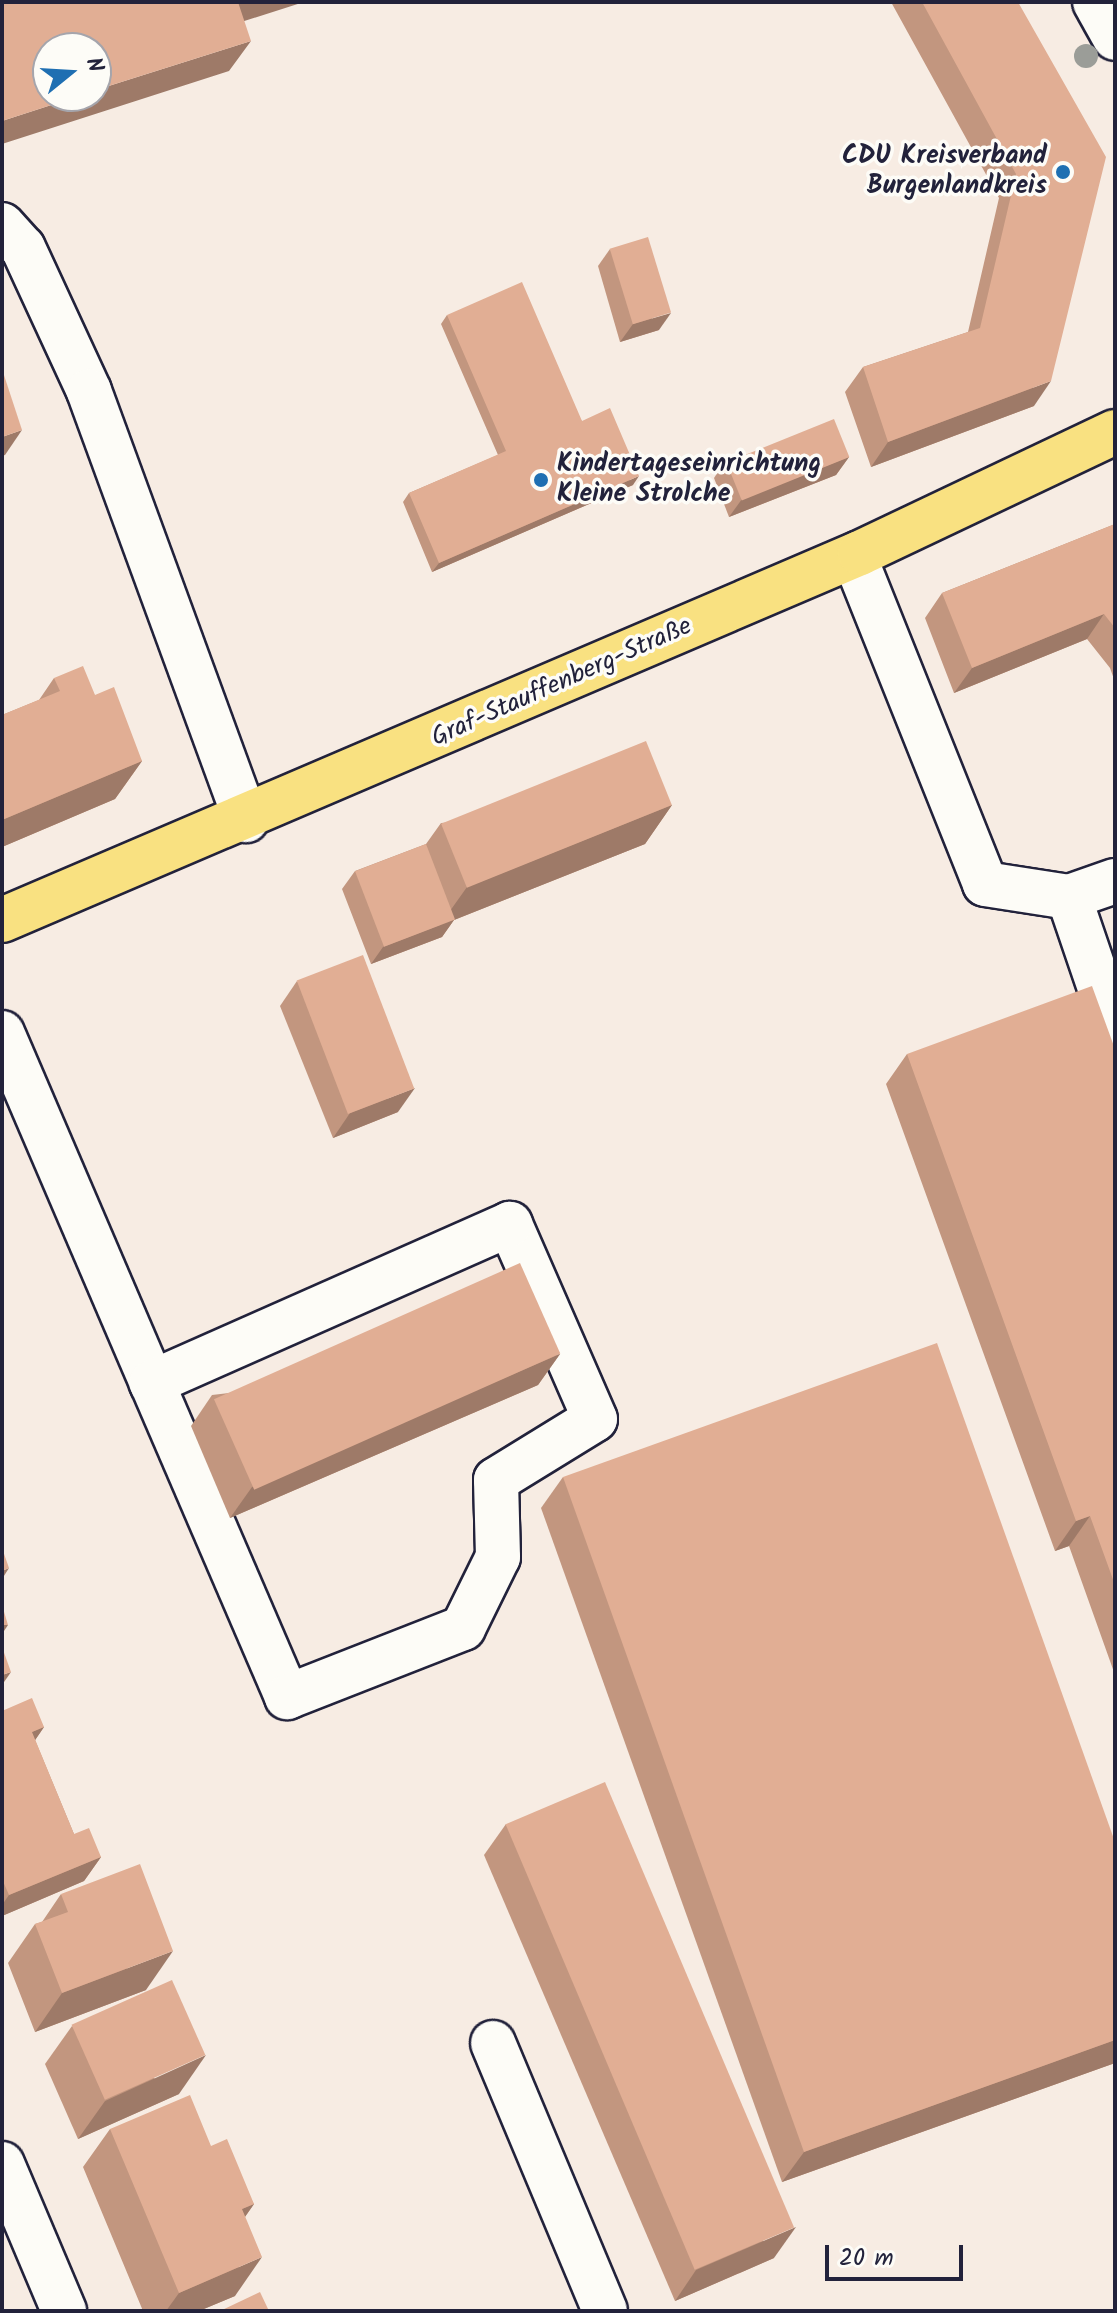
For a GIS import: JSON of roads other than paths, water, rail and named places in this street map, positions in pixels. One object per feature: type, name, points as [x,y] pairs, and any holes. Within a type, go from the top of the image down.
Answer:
[{"type":"main road","name":"Graf-Stauffenberg-Straße","points":[[2,920],[246,820],[854,556],[1115,432]]},
{"type":"street","points":[[1095,2],[1115,38]]},
{"type":"street","points":[[2,225],[23,248],[89,391],[246,820]]},
{"type":"street","points":[[854,556],[985,884],[1069,897],[1115,881]]},
{"type":"street","points":[[1069,897],[1115,1032]]},
{"type":"street","points":[[2,1033],[152,1383],[287,1697],[463,1628],[498,1557],[496,1480],[595,1419],[510,1224],[152,1383]]},
{"type":"street","points":[[493,2043],[605,2311]]},
{"type":"street","points":[[2,2164],[64,2311]]},
{"type":"place","name":"CDU Kreisverband Burgenlandkreis","points":[[1063,172]]},
{"type":"place","name":"Kindertageseinrichtung Kleine Strolche","points":[[541,480]]}]
